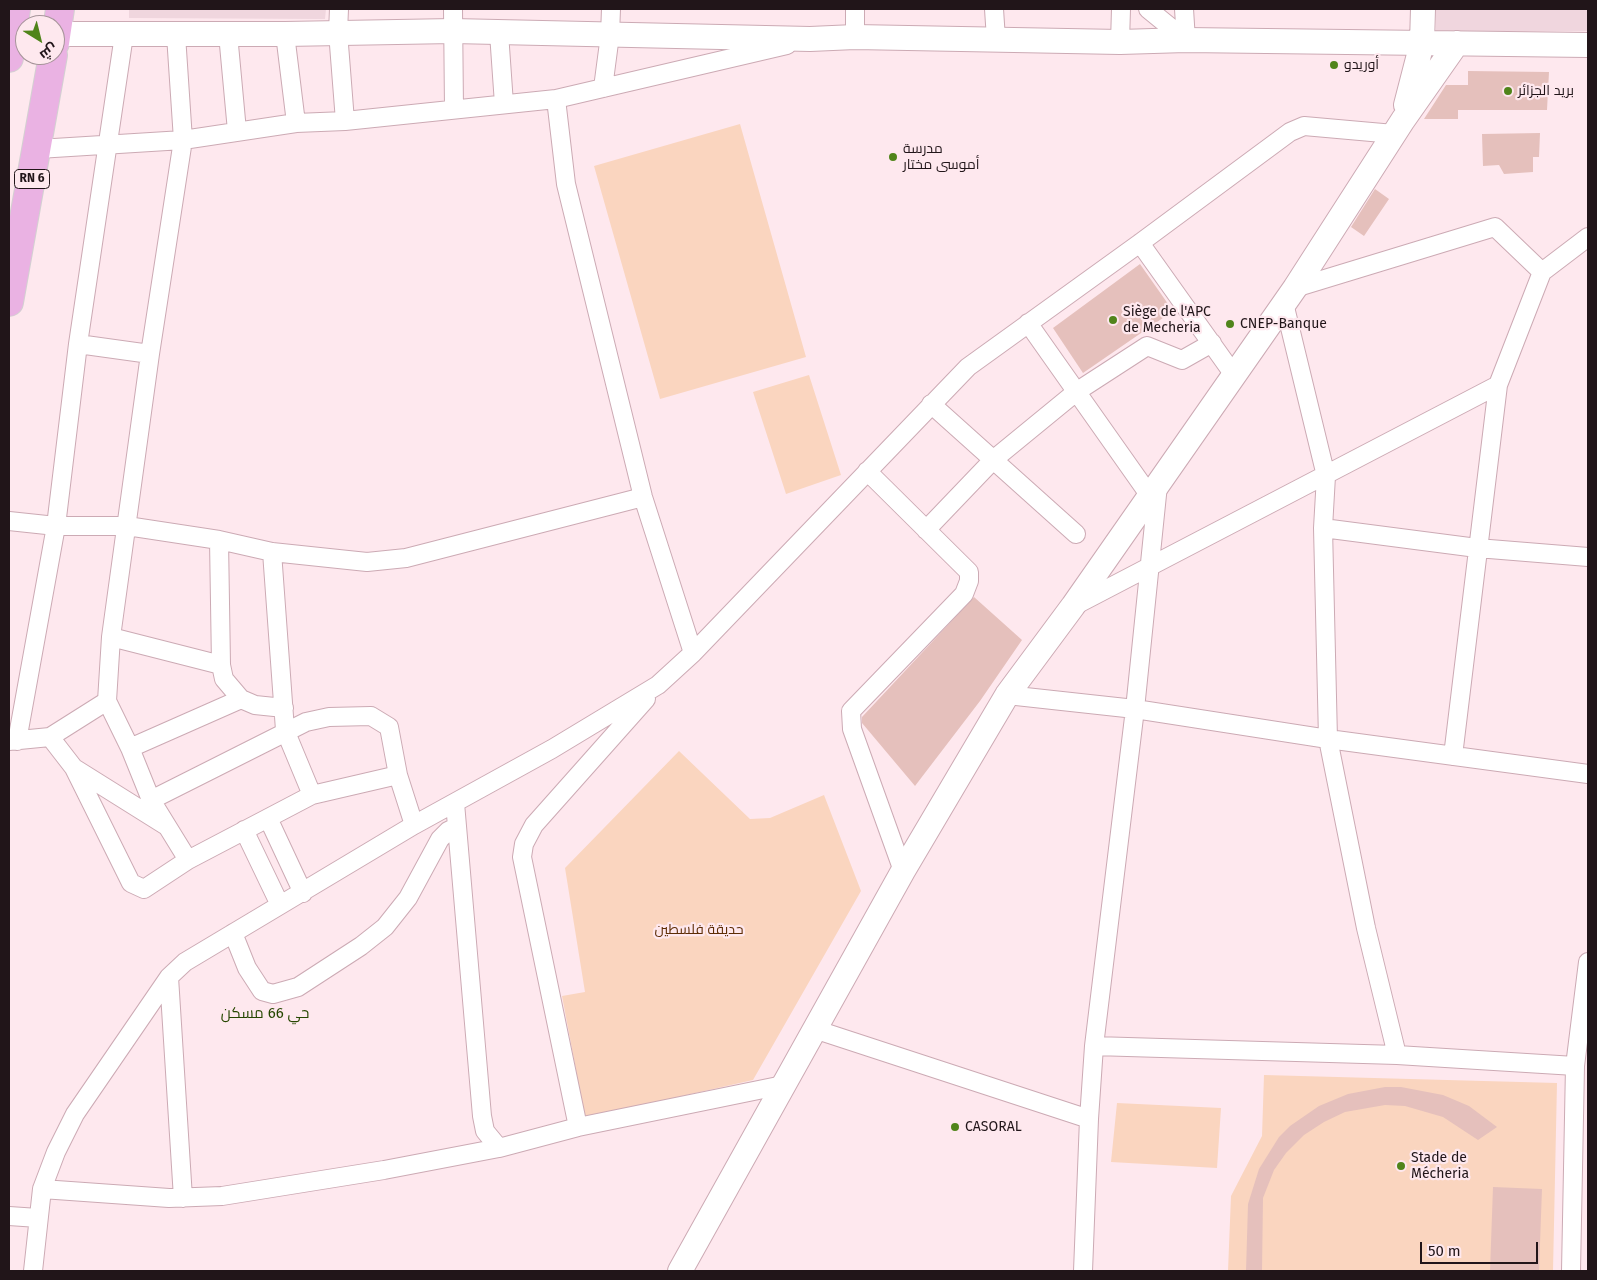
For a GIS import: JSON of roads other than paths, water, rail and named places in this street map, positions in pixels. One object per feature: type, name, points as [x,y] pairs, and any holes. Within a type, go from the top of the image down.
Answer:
[{"type":"main road","points":[[1398,127],[1422,43],[1423,9]]},
{"type":"main road","points":[[65,35],[285,34],[338,20],[453,20],[499,34],[810,39],[855,37],[1120,42],[1186,40],[1588,45]]},
{"type":"main road","points":[[9,58],[15,35]]},
{"type":"main road","points":[[680,1271],[903,871],[1007,695],[1073,606],[1290,296],[1398,127],[1457,43]]},
{"type":"main road","name":"RN 6","points":[[9,302],[38,150],[51,65]]},
{"type":"street","points":[[603,88],[610,35],[611,9]]},
{"type":"street","points":[[855,9],[855,37]]},
{"type":"street","points":[[994,9],[996,39]]},
{"type":"street","points":[[1120,42],[1121,9]]},
{"type":"street","points":[[1148,9],[1186,40]]},
{"type":"street","points":[[1184,9],[1186,40]]},
{"type":"street","points":[[338,20],[345,121]]},
{"type":"street","points":[[453,20],[454,109]]},
{"type":"street","points":[[228,34],[237,131]]},
{"type":"street","points":[[285,34],[296,123]]},
{"type":"street","points":[[499,34],[504,104]]},
{"type":"street","points":[[107,701],[50,737],[13,741],[56,526],[78,344],[124,35]]},
{"type":"street","points":[[176,35],[183,140],[150,354],[110,637],[107,701],[130,748],[151,800],[188,860]]},
{"type":"street","points":[[38,150],[183,140],[296,123],[345,121],[556,99],[810,39]]},
{"type":"street","points":[[556,99],[566,184],[643,497],[693,653]]},
{"type":"street","points":[[578,1126],[522,857],[524,844],[534,825],[658,685],[693,653],[968,366],[1140,244],[1297,129],[1304,126],[1398,127]]},
{"type":"street","points":[[1397,1055],[1366,928],[1328,739],[1323,528],[1326,476],[1290,296],[1495,227],[1542,272]]},
{"type":"street","points":[[1453,756],[1498,384],[1542,272],[1588,237]]},
{"type":"street","points":[[1140,244],[1234,375]]},
{"type":"street","points":[[1028,323],[1076,392],[1154,490],[1151,566],[1094,1046],[1089,1119],[1084,1271]]},
{"type":"street","points":[[78,344],[150,354]]},
{"type":"street","points":[[926,530],[993,460],[1076,392],[1147,346],[1182,360],[1212,344]]},
{"type":"street","points":[[1073,606],[1326,476],[1498,384]]},
{"type":"street","points":[[931,404],[1076,534]]},
{"type":"street","points":[[867,471],[968,572],[968,587],[851,711],[852,729],[903,871]]},
{"type":"street","points":[[9,521],[56,526],[127,526],[219,540],[272,552],[367,562],[406,558],[643,497]]},
{"type":"street","points":[[1323,528],[1477,548],[1588,557]]},
{"type":"street","points":[[219,540],[221,665],[224,679],[241,699],[255,705],[284,708]]},
{"type":"street","points":[[272,552],[285,730],[312,795]]},
{"type":"street","points":[[110,637],[221,665]]},
{"type":"street","points":[[33,1271],[42,1189],[56,1152],[74,1114],[169,977],[197,953],[303,893],[414,825],[552,749],[658,685]]},
{"type":"street","points":[[1007,695],[1135,709],[1328,739],[1588,774]]},
{"type":"street","points":[[130,748],[241,699]]},
{"type":"street","points":[[151,800],[285,730],[306,722],[329,717],[371,716],[389,727],[398,775],[414,825]]},
{"type":"street","points":[[50,737],[74,768],[131,883],[144,889],[188,860],[312,795],[398,775]]},
{"type":"street","points":[[74,768],[166,826]]},
{"type":"street","points":[[455,803],[482,1116],[486,1130],[499,1148]]},
{"type":"street","points":[[268,818],[303,893]]},
{"type":"street","points":[[233,933],[247,968],[262,991],[273,994],[298,987],[361,946],[384,926],[408,898],[440,839],[448,831],[456,827]]},
{"type":"street","points":[[244,830],[280,906]]},
{"type":"street","points":[[1570,1271],[1582,1114],[1575,1066],[1588,962]]},
{"type":"street","points":[[169,977],[182,1198]]},
{"type":"street","points":[[814,1029],[1089,1119]]},
{"type":"street","points":[[1094,1046],[1397,1055],[1575,1066]]},
{"type":"street","points":[[42,1189],[182,1198],[222,1196],[349,1176],[499,1148],[578,1126],[782,1085]]},
{"type":"street","points":[[9,1216],[38,1218]]},
{"type":"place","name":"أوريدو","points":[[1334,65]]},
{"type":"place","name":"بريد الجزائر","points":[[1508,91]]},
{"type":"place","name":"مدرسة أموسى مختار","points":[[893,157]]},
{"type":"place","name":"Siège de l'APC de Mecheria","points":[[1113,320]]},
{"type":"place","name":"CNEP-Banque","points":[[1230,324]]},
{"type":"place","name":"CASORAL","points":[[955,1127]]},
{"type":"place","name":"Stade de Mécheria","points":[[1401,1166]]},
{"type":"district","name":"حي 66 مسكن","points":[[265,1014]]},
{"type":"park label","name":"حديقة فلسطين","points":[[699,930]]}]
